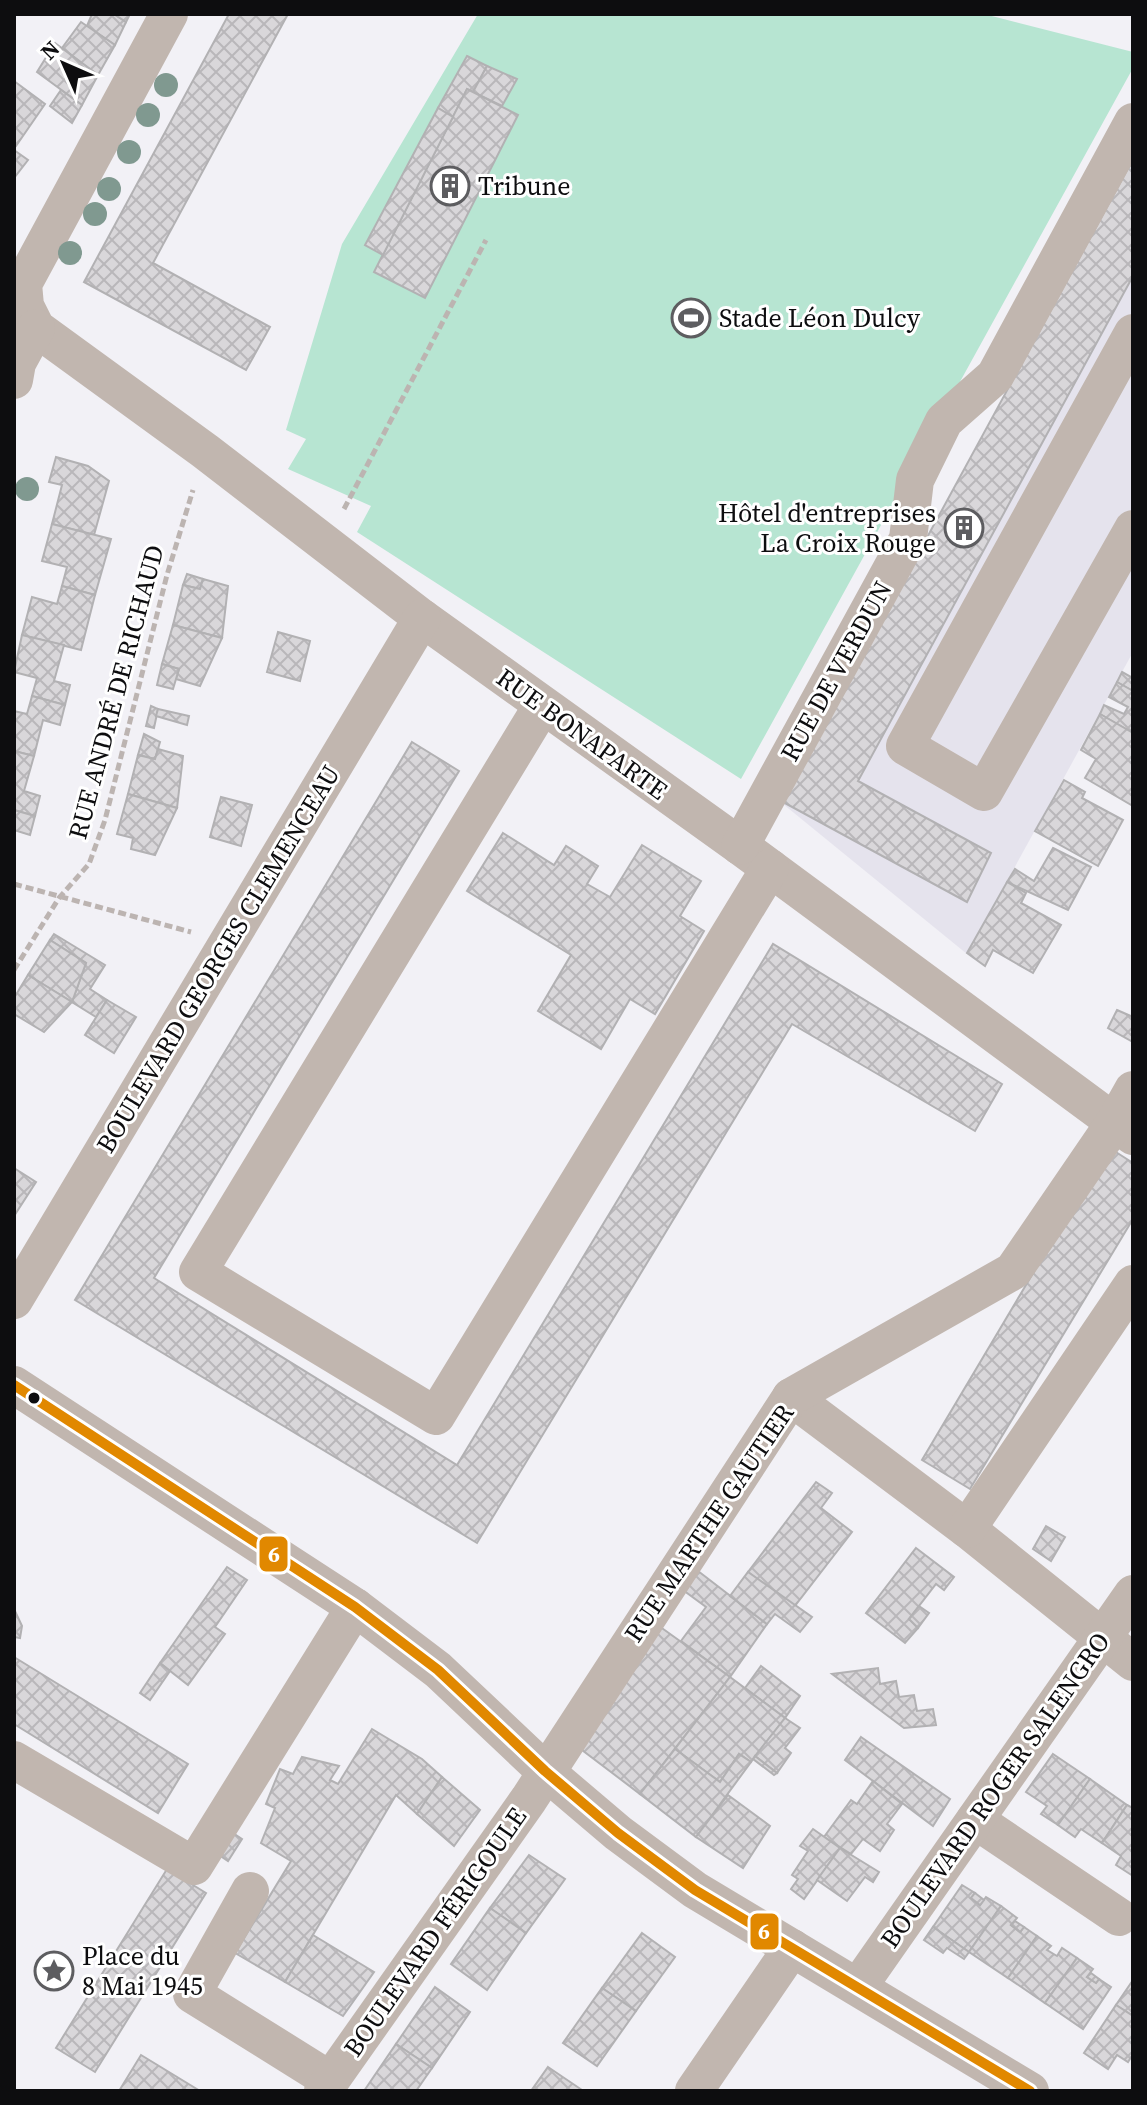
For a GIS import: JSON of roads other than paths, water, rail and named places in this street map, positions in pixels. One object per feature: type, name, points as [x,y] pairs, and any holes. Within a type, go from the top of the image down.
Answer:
[{"type":"street","points":[[14,380],[17,363],[36,328],[25,306],[23,284],[169,14]]},
{"type":"street","name":"RUE DE VERDUN","points":[[740,846],[908,539],[915,480],[944,421],[995,376],[1133,122]]},
{"type":"street","name":"RUE BONAPARTE","points":[[36,328],[205,451],[422,618],[740,846],[1124,1129]]},
{"type":"street","points":[[1133,333],[905,746],[984,792],[1133,529]]},
{"type":"street","name":"BOULEVARD GEORGES CLEMENCEAU","points":[[14,1300],[422,618]]},
{"type":"street","points":[[542,706],[198,1272],[436,1416],[770,868]]},
{"type":"street","name":"RUE MARTHE GAUTIER","points":[[545,1771],[791,1397],[1013,1271],[1124,1129],[1133,1090]]},
{"type":"street","points":[[967,1529],[1133,1284]]},
{"type":"street","points":[[14,1385],[355,1607],[438,1670],[545,1771],[618,1833],[695,1890],[1030,2091]]},
{"type":"street","points":[[791,1397],[967,1529],[1133,1662]]},
{"type":"street","name":"BOULEVARD ROGER SALENGRO","points":[[858,1987],[1133,1594]]},
{"type":"street","points":[[14,1760],[194,1866],[355,1607]]},
{"type":"street","name":"BOULEVARD FÉRIGOULE","points":[[326,2086],[529,1799],[545,1771]]},
{"type":"street","points":[[975,1820],[1119,1917]]},
{"type":"street","points":[[250,1891],[192,1994],[326,2086]]},
{"type":"street","points":[[694,2091],[792,1948]]},
{"type":"place","name":"Tribune","points":[[450,186]]},
{"type":"place","name":"Stade Léon Dulcy","points":[[691,318]]},
{"type":"place","name":"Hôtel d'entreprises La Croix Rouge","points":[[964,528]]},
{"type":"place","name":"Place du 8 Mai 1945","points":[[54,1971]]}]
